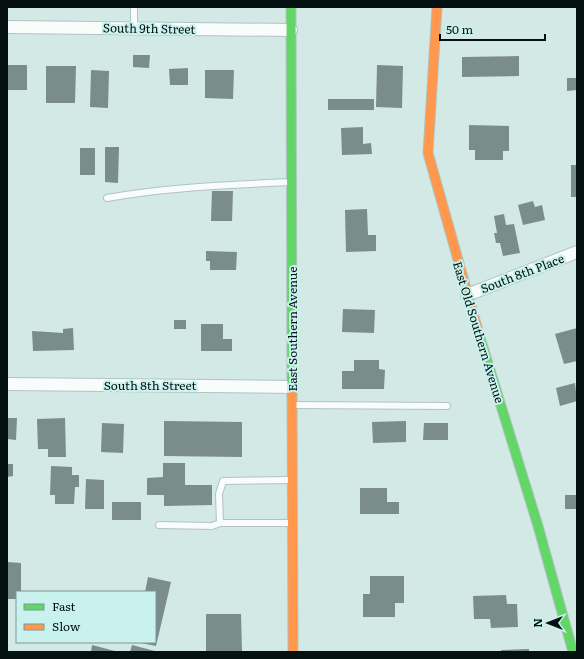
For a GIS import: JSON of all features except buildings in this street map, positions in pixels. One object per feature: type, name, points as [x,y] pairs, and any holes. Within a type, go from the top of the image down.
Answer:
[{"type":"street","name":"East Southern Avenue","points":[[290,7],[293,652]]},
{"type":"street","name":"East Old Southern Avenue","points":[[437,7],[428,153],[468,295],[538,526],[573,652]]},
{"type":"street","name":"South 9th Street","points":[[7,27],[291,30]]},
{"type":"street","name":"South 8th Place","points":[[468,295],[577,252]]},
{"type":"street","name":"South 8th Street","points":[[7,384],[292,387]]},
{"type":"lane","points":[[134,7],[134,28]]},
{"type":"lane","points":[[106,198],[147,191],[192,186],[291,182]]},
{"type":"lane","points":[[293,405],[447,406]]},
{"type":"lane","points":[[220,523],[219,494],[223,481],[293,480]]},
{"type":"lane","points":[[159,525],[212,526],[220,523],[293,523]]},
{"type":"traffic: fast","points":[[291,7],[292,395]]},
{"type":"traffic: fast","points":[[478,331],[538,526],[573,652]]},
{"type":"traffic: slow","points":[[437,7],[428,153],[478,331]]},
{"type":"traffic: slow","points":[[292,395],[293,652]]}]
